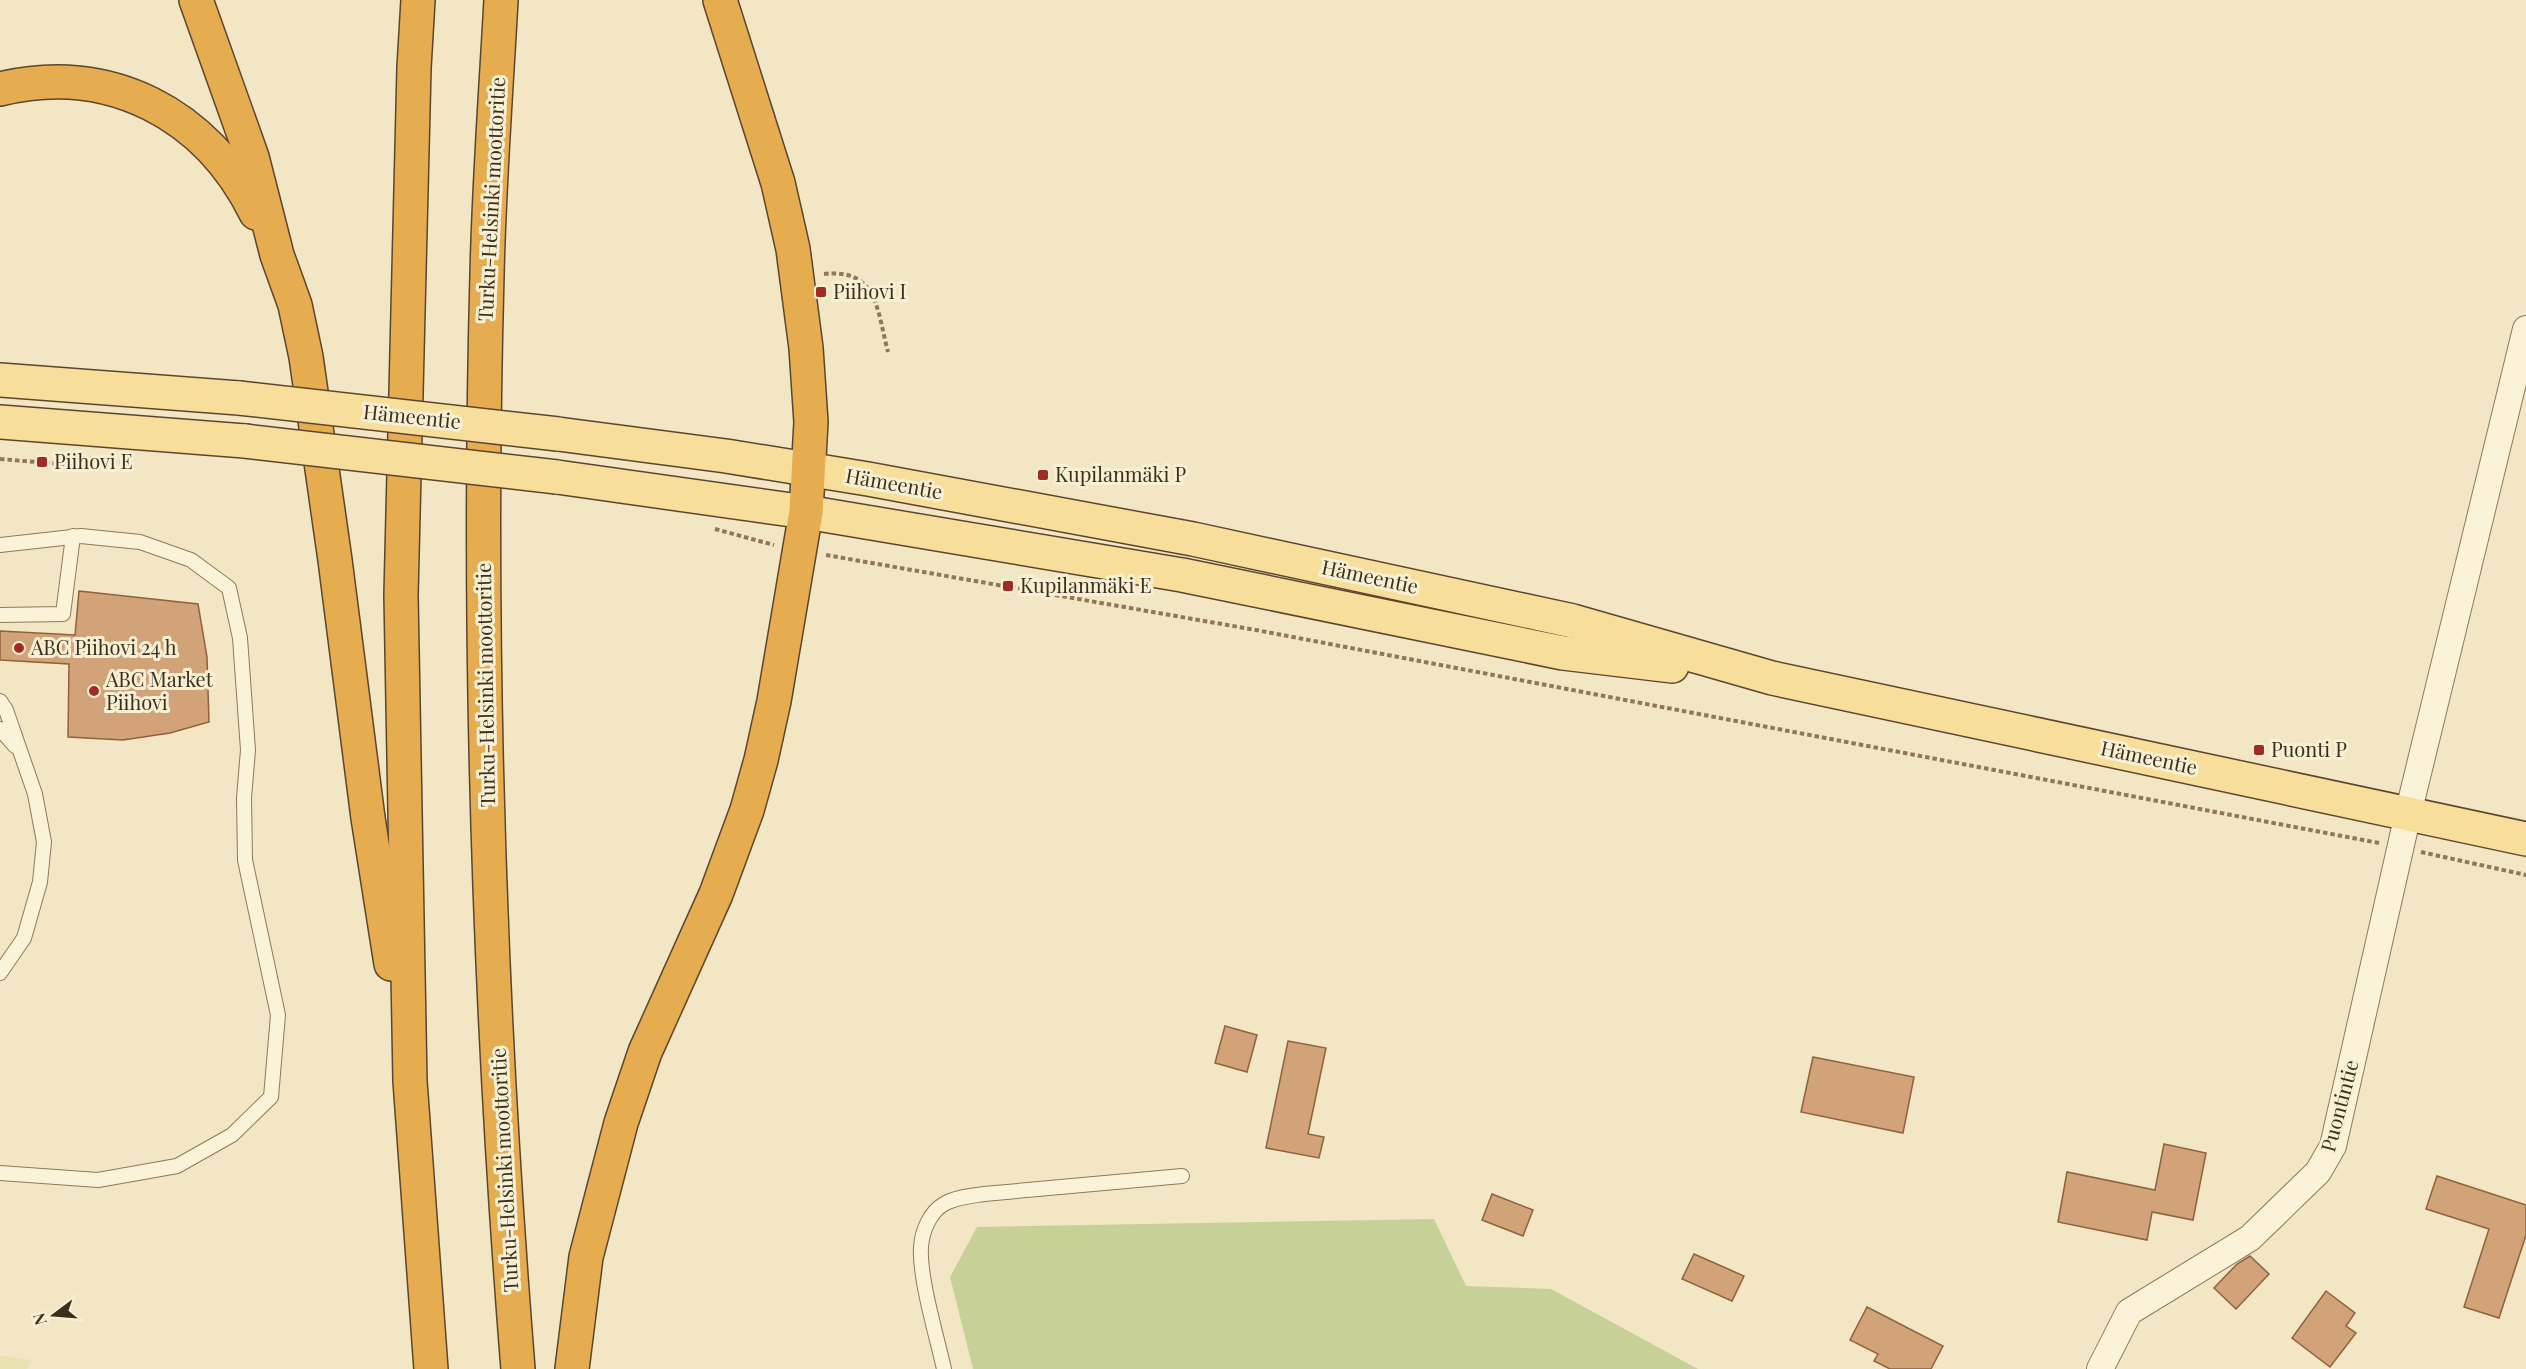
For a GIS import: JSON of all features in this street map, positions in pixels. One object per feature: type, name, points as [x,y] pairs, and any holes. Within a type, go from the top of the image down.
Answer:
[{"type":"highway","points":[[196,0],[252,157],[277,255],[295,305],[306,357],[337,571],[368,818],[410,1081]]},
{"type":"highway","points":[[418,0],[414,68],[401,595],[410,1081],[431,1369]]},
{"type":"highway","name":"Turku-Helsinki moottoritie","points":[[501,0],[487,273],[483,573],[490,883],[503,1185],[518,1369]]},
{"type":"highway","points":[[572,1369],[586,1257],[621,1123],[645,1052],[716,894],[747,810],[774,701],[806,512],[811,422],[806,348],[794,249],[778,183],[720,0]]},
{"type":"highway","points":[[0,89],[38,82],[82,82],[105,86],[152,103],[195,134],[243,187],[277,255]]},
{"type":"main road","name":"Hämeentie","points":[[0,380],[239,398],[558,434],[809,470],[1228,546],[1573,621],[1772,678],[2526,839]]},
{"type":"main road","name":"Hämeentie","points":[[0,422],[245,441],[557,477],[806,512],[1182,575],[1563,653],[1772,678]]},
{"type":"street","name":"Puontintie","points":[[2100,1369],[2128,1312],[2250,1238],[2318,1172],[2333,1146],[2408,814],[2526,329]]},
{"type":"lane","points":[[0,545],[73,536],[140,542],[191,560],[229,588],[240,638],[248,750],[244,798],[245,860],[278,1016],[271,1096],[232,1135],[177,1166],[98,1180],[0,1173]]},
{"type":"lane","points":[[0,615],[63,614],[73,536]]},
{"type":"lane","points":[[0,701],[6,710],[35,794],[44,843],[40,882],[29,925],[24,938],[0,973]]},
{"type":"lane","points":[[0,729],[20,752]]},
{"type":"lane","points":[[944,1369],[923,1272],[921,1248],[927,1224],[943,1204],[955,1199],[994,1193],[1182,1176]]},
{"type":"path","points":[[818,275],[846,274],[863,280],[872,294],[888,352]]},
{"type":"path","points":[[799,551],[1256,630],[2401,847],[2526,875]]},
{"type":"shaded area","points":[[0,1356],[32,1360],[27,1369],[0,1369]]},
{"type":"green space","points":[[1434,1219],[1466,1286],[1551,1289],[1698,1369],[973,1369],[950,1277],[977,1227]]},
{"type":"building","points":[[79,591],[198,604],[207,657],[209,722],[170,733],[123,740],[68,737],[69,664],[0,660],[0,631],[75,635]]},
{"type":"building","points":[[1225,1026],[1257,1035],[1247,1072],[1215,1063]]},
{"type":"building","points":[[1288,1041],[1326,1048],[1308,1134],[1324,1137],[1319,1158],[1266,1148]]},
{"type":"building","points":[[1813,1057],[1914,1077],[1903,1133],[1801,1112]]},
{"type":"building","points":[[2164,1144],[2206,1153],[2193,1220],[2152,1212],[2147,1240],[2058,1222],[2067,1172],[2155,1190]]},
{"type":"building","points":[[2437,1176],[2526,1205],[2526,1235],[2499,1318],[2464,1307],[2489,1229],[2426,1209]]},
{"type":"building","points":[[1492,1194],[1533,1210],[1523,1236],[1482,1220]]},
{"type":"building","points":[[1694,1254],[1744,1276],[1732,1301],[1682,1279]]},
{"type":"building","points":[[2250,1256],[2269,1274],[2236,1309],[2214,1288],[2237,1264]]},
{"type":"building","points":[[2326,1291],[2355,1313],[2346,1326],[2356,1333],[2330,1367],[2292,1338]]},
{"type":"building","points":[[1867,1307],[1943,1346],[1931,1369],[1890,1369],[1874,1361],[1878,1354],[1850,1340]]},
{"type":"place","name":"Piihovi I","points":[[821,292]]},
{"type":"place","name":"Piihovi E","points":[[42,462]]},
{"type":"place","name":"Kupilanmäki P","points":[[1043,475]]},
{"type":"place","name":"Kupilanmäki E","points":[[1008,586]]},
{"type":"place","name":"ABC Piihovi 24 h","points":[[19,648]]},
{"type":"place","name":"ABC Market Piihovi","points":[[94,691]]},
{"type":"place","name":"Puonti P","points":[[2259,750]]}]
